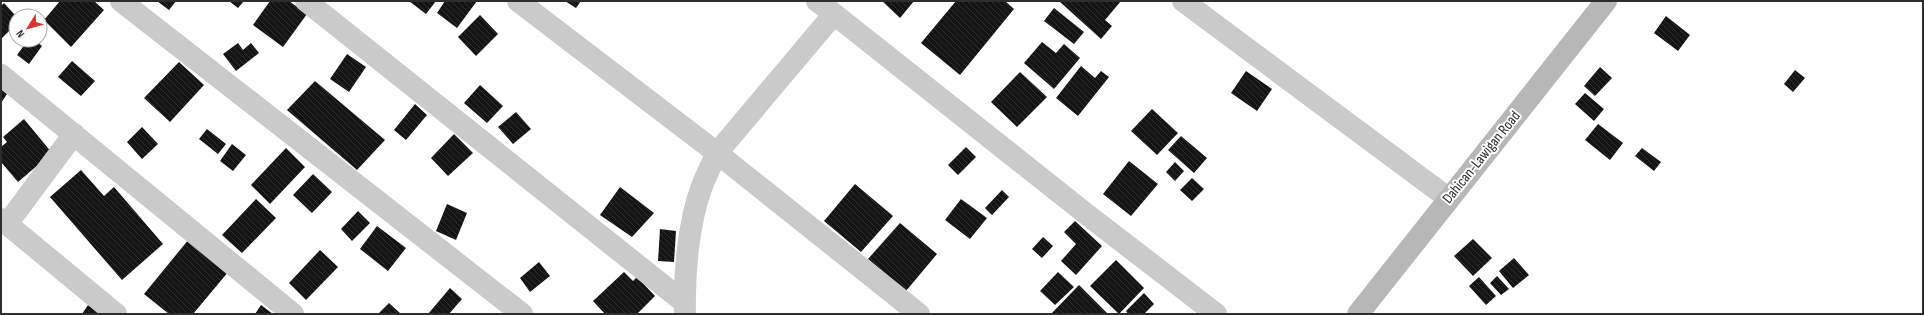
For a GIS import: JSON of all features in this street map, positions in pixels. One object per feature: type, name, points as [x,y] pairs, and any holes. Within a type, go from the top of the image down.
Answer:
[{"type":"main road","name":"Dahican-Lawigan Road","points":[[1358,314],[1448,198],[1606,1]]},
{"type":"street","points":[[121,1],[522,314]]},
{"type":"street","points":[[306,1],[685,309]]},
{"type":"street","points":[[518,1],[717,153],[919,314]]},
{"type":"street","points":[[1183,1],[1448,198]]},
{"type":"street","points":[[685,309],[688,252],[694,212],[702,186],[717,153],[826,8],[1085,213],[1216,314]]},
{"type":"street","points":[[1,75],[293,314]]},
{"type":"street","points":[[74,134],[4,221],[116,314]]},
{"type":"building","points":[[60,1],[94,1],[104,10],[71,47],[48,24],[48,15]]},
{"type":"building","points":[[157,1],[176,1],[169,10]]},
{"type":"building","points":[[229,1],[244,1],[238,8]]},
{"type":"building","points":[[270,1],[289,1],[307,14],[283,47],[253,25]]},
{"type":"building","points":[[409,1],[436,1],[426,14]]},
{"type":"building","points":[[445,1],[477,1],[457,28],[437,13]]},
{"type":"building","points":[[565,1],[581,1],[576,8]]},
{"type":"building","points":[[882,1],[914,1],[900,18]]},
{"type":"building","points":[[956,1],[1005,1],[1014,9],[960,75],[921,43]]},
{"type":"building","points":[[1059,1],[1121,1],[1105,20],[1112,26],[1101,39]]},
{"type":"building","points":[[4,3],[9,8],[8,32],[1,39],[1,6]]},
{"type":"building","points":[[1054,8],[1084,32],[1074,44],[1044,21]]},
{"type":"building","points":[[480,15],[498,34],[476,56],[458,37]]},
{"type":"building","points":[[1666,16],[1690,35],[1678,51],[1654,33]]},
{"type":"building","points":[[1042,42],[1056,53],[1064,44],[1080,58],[1054,89],[1024,63]]},
{"type":"building","points":[[238,43],[243,50],[251,43],[259,53],[236,71],[223,54]]},
{"type":"building","points":[[22,48],[41,48],[29,64],[17,55]]},
{"type":"building","points":[[347,54],[366,67],[349,92],[330,79]]},
{"type":"building","points":[[72,61],[95,81],[81,96],[58,77]]},
{"type":"building","points":[[179,62],[204,85],[170,122],[144,98]]},
{"type":"building","points":[[1081,66],[1095,78],[1101,71],[1109,77],[1078,116],[1056,98]]},
{"type":"building","points":[[1600,67],[1612,78],[1595,96],[1584,86]]},
{"type":"building","points":[[1795,70],[1805,78],[1793,92],[1784,84]]},
{"type":"building","points":[[1246,71],[1272,89],[1257,111],[1231,93]]},
{"type":"building","points":[[1020,72],[1047,97],[1017,127],[991,102]]},
{"type":"building","points":[[315,81],[385,140],[357,170],[287,110]]},
{"type":"building","points":[[480,85],[503,106],[487,123],[464,103]]},
{"type":"building","points":[[1,89],[7,94],[1,103]]},
{"type":"building","points":[[1585,93],[1604,109],[1594,121],[1575,104]]},
{"type":"building","points":[[415,104],[427,115],[406,140],[394,130]]},
{"type":"building","points":[[1152,109],[1178,133],[1157,155],[1131,131]]},
{"type":"building","points":[[516,112],[531,129],[513,144],[498,127]]},
{"type":"building","points":[[24,119],[52,153],[18,182],[1,162],[1,147],[7,142],[3,137]]},
{"type":"building","points":[[1598,124],[1623,143],[1610,160],[1585,140]]},
{"type":"building","points":[[142,127],[158,144],[142,159],[127,142]]},
{"type":"building","points":[[207,129],[226,144],[218,154],[199,139]]},
{"type":"building","points":[[454,134],[473,153],[448,176],[431,158]]},
{"type":"building","points":[[1181,136],[1207,158],[1194,173],[1168,150]]},
{"type":"building","points":[[232,144],[246,155],[233,171],[220,161]]},
{"type":"building","points":[[966,147],[976,157],[958,175],[948,165]]},
{"type":"building","points":[[286,148],[305,167],[270,204],[251,185]]},
{"type":"building","points":[[1642,148],[1661,162],[1654,171],[1635,156]]},
{"type":"building","points":[[1129,161],[1158,184],[1131,216],[1103,194]]},
{"type":"building","points":[[1175,162],[1184,171],[1175,181],[1166,172]]},
{"type":"building","points":[[81,170],[104,196],[114,187],[163,244],[122,280],[50,197]]},
{"type":"building","points":[[313,174],[332,192],[312,213],[293,195]]},
{"type":"building","points":[[1192,178],[1204,189],[1192,201],[1180,190]]},
{"type":"building","points":[[855,184],[893,216],[861,252],[824,221]]},
{"type":"building","points":[[620,187],[654,213],[632,237],[600,215]]},
{"type":"building","points":[[1002,190],[1009,197],[992,215],[985,208]]},
{"type":"building","points":[[256,199],[276,218],[242,253],[222,235]]},
{"type":"building","points":[[961,199],[987,218],[970,239],[945,220]]},
{"type":"building","points":[[447,204],[467,213],[456,240],[436,231]]},
{"type":"building","points":[[358,211],[370,223],[352,241],[341,229]]},
{"type":"building","points":[[1075,221],[1102,246],[1076,275],[1061,261],[1076,244],[1064,232]]},
{"type":"building","points":[[900,223],[937,254],[906,291],[868,259]]},
{"type":"building","points":[[377,226],[406,248],[388,271],[360,249]]},
{"type":"building","points":[[660,229],[676,231],[674,262],[658,261]]},
{"type":"building","points":[[1043,237],[1053,246],[1042,258],[1032,249]]},
{"type":"building","points":[[189,239],[229,271],[193,314],[169,314],[144,294]]},
{"type":"building","points":[[1473,239],[1492,258],[1473,276],[1454,256]]},
{"type":"building","points":[[320,250],[338,267],[306,300],[289,283]]},
{"type":"building","points":[[1514,258],[1529,275],[1513,288],[1499,271]]},
{"type":"building","points":[[1116,260],[1144,288],[1119,314],[1090,286]]},
{"type":"building","points":[[539,262],[550,276],[530,292],[520,278]]},
{"type":"building","points":[[624,272],[633,281],[637,277],[655,296],[637,314],[605,314],[593,301]]},
{"type":"building","points":[[1058,272],[1074,287],[1055,305],[1040,291]]},
{"type":"building","points":[[1497,276],[1509,289],[1501,295],[1490,283]]},
{"type":"building","points":[[1479,277],[1496,296],[1486,305],[1469,286]]},
{"type":"building","points":[[1079,285],[1108,314],[1051,314]]},
{"type":"building","points":[[450,288],[462,299],[449,314],[428,314]]},
{"type":"building","points":[[1144,293],[1154,304],[1144,314],[1128,314],[1126,311]]},
{"type":"building","points":[[389,303],[401,314],[378,314]]},
{"type":"building","points":[[88,305],[101,314],[82,314]]},
{"type":"building","points":[[261,305],[273,314],[255,314]]}]
